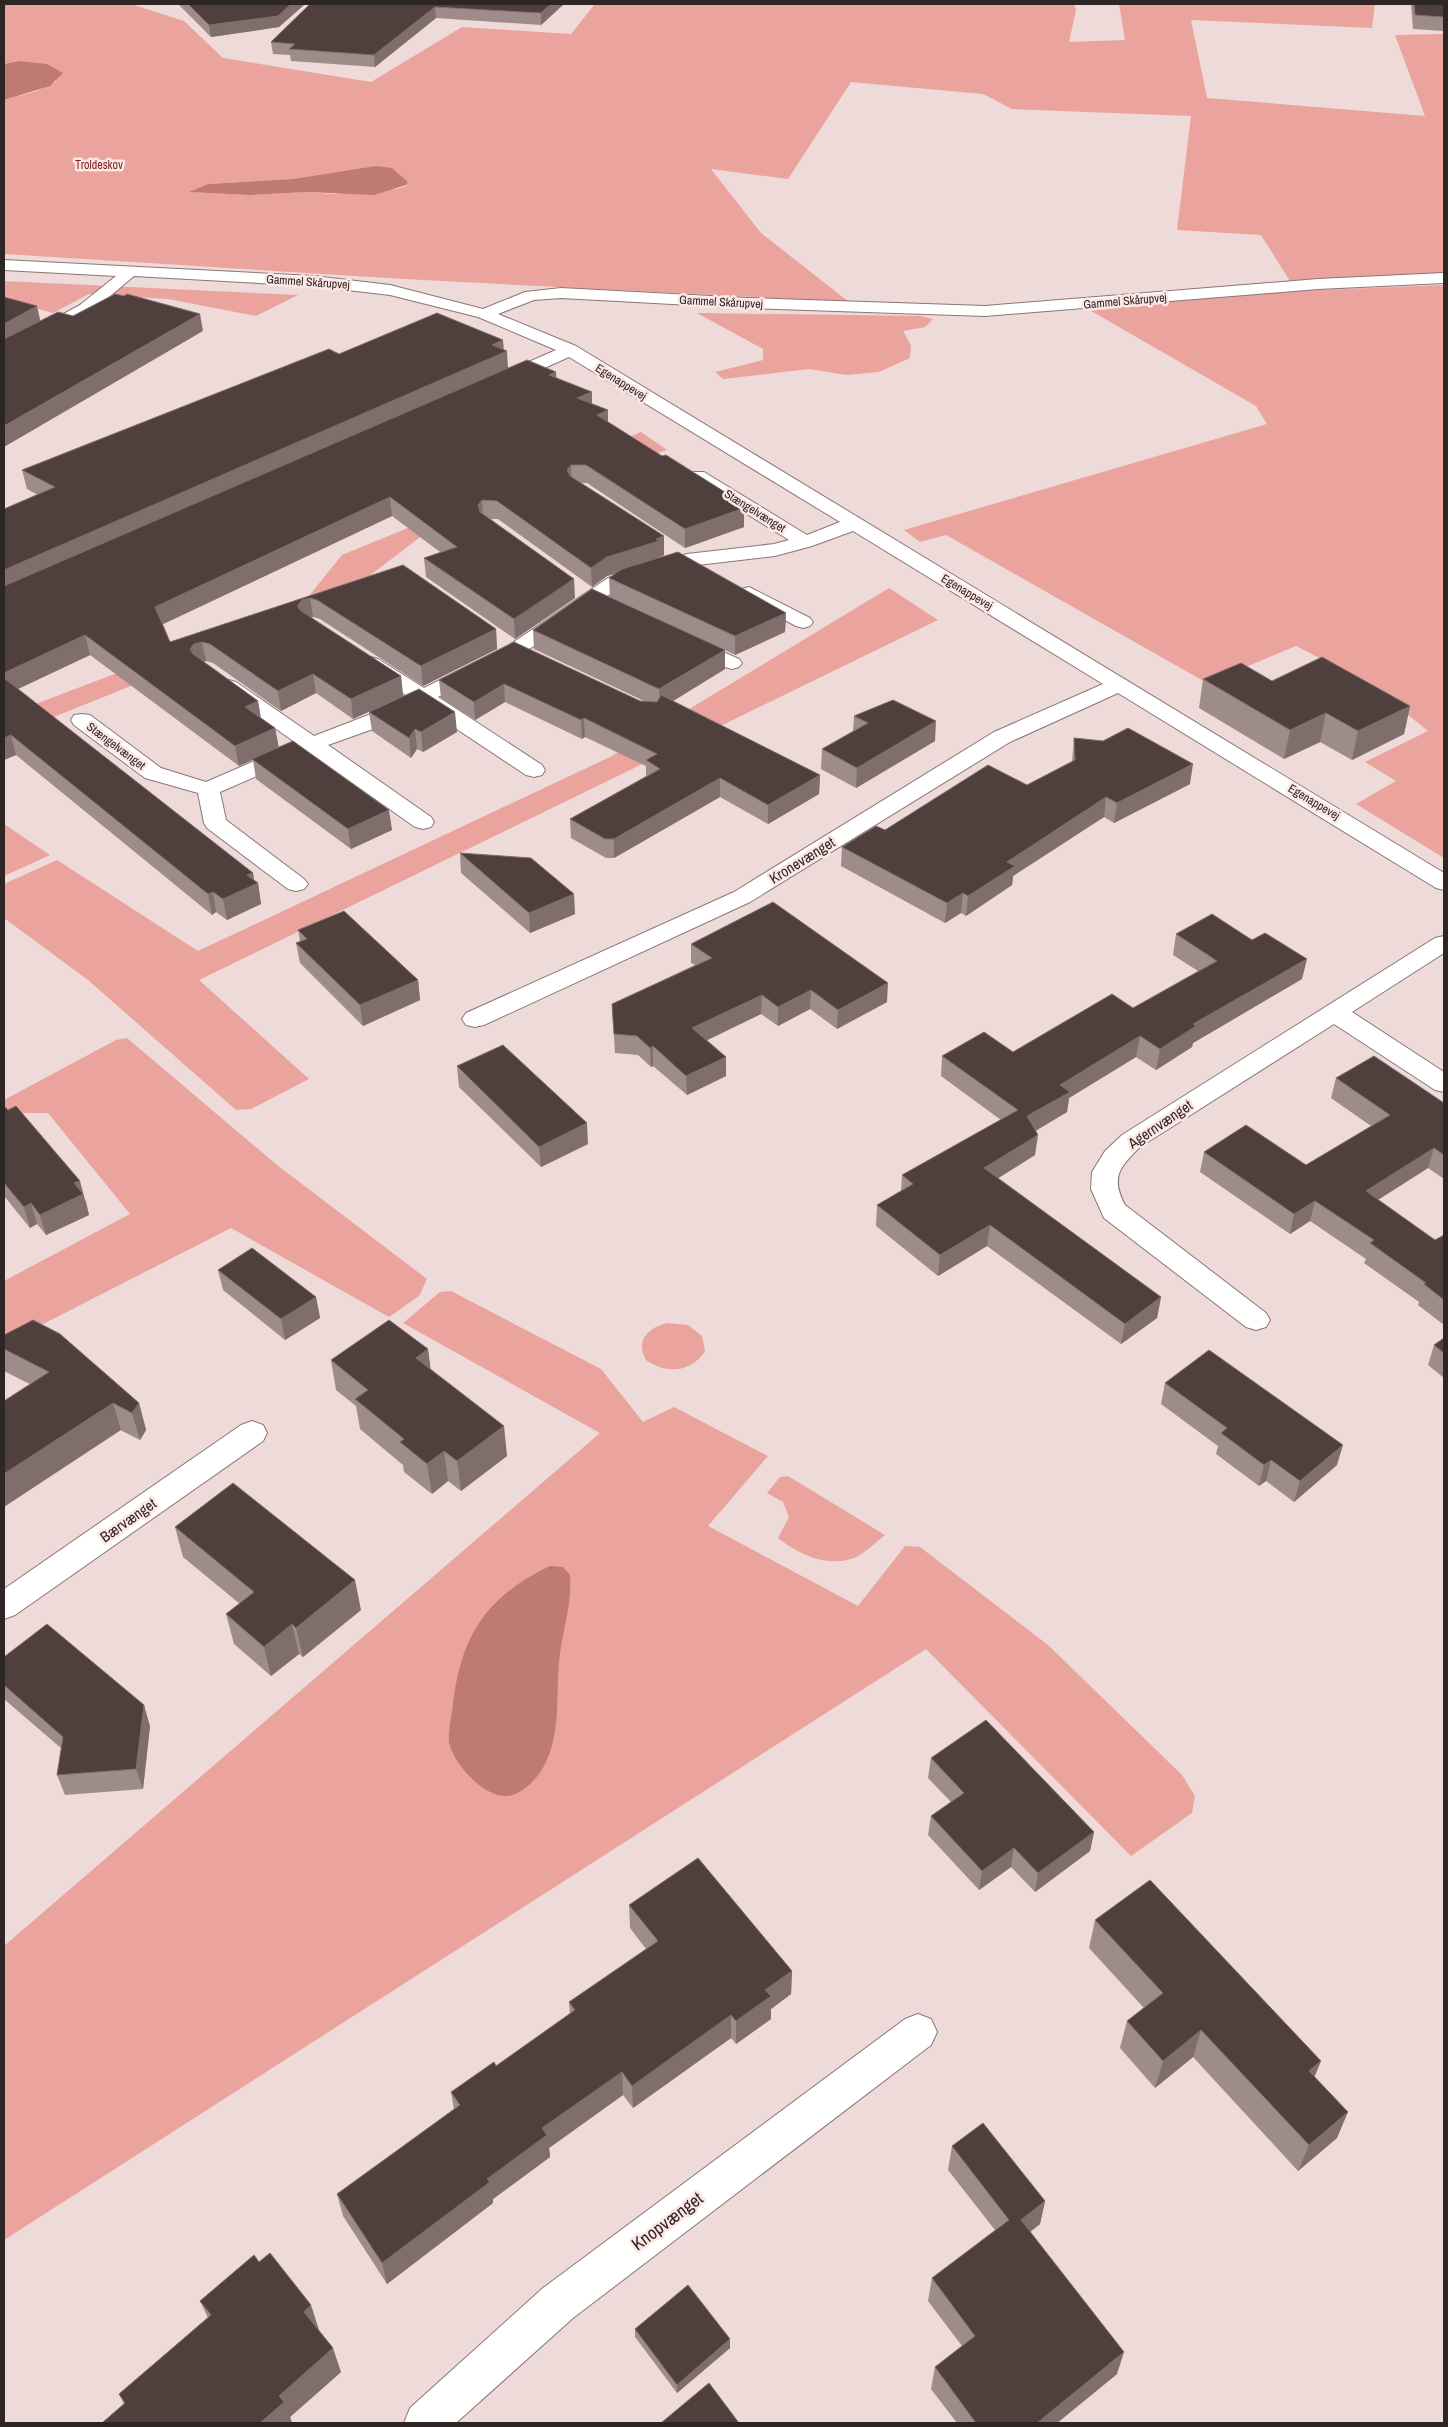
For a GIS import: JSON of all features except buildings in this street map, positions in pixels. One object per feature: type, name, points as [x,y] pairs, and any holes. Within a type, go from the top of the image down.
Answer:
[{"type":"street","name":"Gammel Skårupvej","points":[[4,265],[314,281],[380,289],[484,314],[531,295],[561,293],[747,303],[985,311],[1318,284],[1444,278]]},
{"type":"street","points":[[4,352],[94,304],[112,291],[129,272]]},
{"type":"street","name":"Egenappevej","points":[[484,314],[570,350],[1444,883]]},
{"type":"street","points":[[492,385],[570,350]]},
{"type":"street","name":"Stængelvænget","points":[[679,464],[805,542]]},
{"type":"street","name":"Stængelvænget","points":[[82,720],[153,774],[208,789],[311,744],[379,719],[516,649],[591,596],[615,582],[679,555],[775,550],[805,542],[853,524]]},
{"type":"street","points":[[679,555],[712,573]]},
{"type":"street","points":[[737,586],[803,622]]},
{"type":"street","points":[[670,634],[732,663]]},
{"type":"street","points":[[351,650],[534,770]]},
{"type":"street","points":[[213,675],[423,822]]},
{"type":"street","name":"Kronevænget","points":[[475,1019],[742,897],[1002,737],[1120,684]]},
{"type":"street","points":[[208,789],[215,823],[296,884]]},
{"type":"street","name":"Agernvænget","points":[[1256,1320],[1114,1212],[1103,1193],[1106,1164],[1131,1141],[1444,943]]},
{"type":"street","points":[[1334,1012],[1444,1084]]},
{"type":"street","name":"Bærvænget","points":[[4,1606],[252,1433]]},
{"type":"street","name":"Knopvænget","points":[[425,2423],[558,2303],[918,2032]]},
{"type":"green space","name":"Troldeskov","points":[[4,4],[131,4],[184,21],[223,58],[371,82],[462,27],[571,34],[595,4],[1074,4],[1076,10],[1069,42],[1125,40],[1119,4],[1375,4],[1372,28],[1191,20],[1207,98],[1425,116],[1395,35],[1444,34],[1444,274],[1290,281],[1261,235],[1177,230],[1191,116],[1012,109],[983,94],[851,82],[788,179],[711,169],[761,233],[849,302],[404,279],[4,254],[4,100],[37,91],[57,81],[19,61],[4,64]],"holes":[[[375,166],[408,182],[406,186],[396,189],[333,194],[307,192],[249,195],[190,192],[208,184],[293,179]]]},
{"type":"green space","points":[[4,281],[298,295],[256,316],[168,299],[89,294],[53,313],[4,299]]},
{"type":"green space","points":[[1444,285],[1444,858],[1356,804],[1396,781],[1365,762],[1428,731],[1370,684],[1296,646],[1207,683],[946,535],[920,542],[904,530],[1267,424],[1256,406],[1086,308],[1296,291]]},
{"type":"green space","points":[[697,313],[921,316],[933,319],[925,327],[903,331],[911,345],[910,358],[879,372],[846,375],[809,369],[723,379],[715,372],[763,360],[763,349]]},
{"type":"green space","points":[[641,432],[667,450],[432,528],[330,606],[4,737],[4,716],[304,602],[342,555]]},
{"type":"green space","points":[[889,588],[938,620],[199,980],[309,1079],[251,1109],[236,1110],[88,980],[4,918],[4,884],[57,860],[198,951],[610,757]]},
{"type":"green space","points":[[4,824],[50,855],[4,876]]},
{"type":"green space","points":[[127,1038],[277,1165],[427,1279],[419,1296],[389,1317],[231,1228],[4,1344],[4,1281],[130,1214],[48,1113],[4,1113],[4,1100],[116,1040]]},
{"type":"green space","points":[[451,1291],[601,1369],[643,1422],[674,1407],[768,1456],[708,1526],[858,1606],[905,1546],[920,1547],[1048,1645],[1182,1775],[1195,1796],[1192,1813],[1131,1856],[926,1649],[4,2240],[4,1946],[600,1433],[403,1323],[440,1292]]},
{"type":"green space","points":[[667,1323],[688,1325],[702,1336],[705,1351],[693,1364],[678,1369],[670,1369],[654,1365],[646,1360],[642,1346],[645,1336],[654,1328]]},
{"type":"green space","points":[[788,1476],[885,1535],[862,1554],[844,1561],[813,1558],[786,1544],[778,1538],[789,1517],[783,1502],[767,1493],[780,1477]]},
{"type":"shaded area","points":[[19,61],[47,64],[63,73],[50,86],[4,100],[4,64]]},
{"type":"shaded area","points":[[375,166],[392,168],[408,182],[406,185],[374,195],[307,192],[249,195],[189,192],[208,184],[293,179]]},
{"type":"shaded area","points":[[550,1566],[563,1567],[570,1575],[568,1609],[559,1662],[557,1715],[553,1741],[544,1766],[528,1786],[513,1795],[498,1795],[479,1785],[470,1777],[451,1750],[449,1733],[457,1679],[471,1638],[481,1620],[509,1591]]}]
